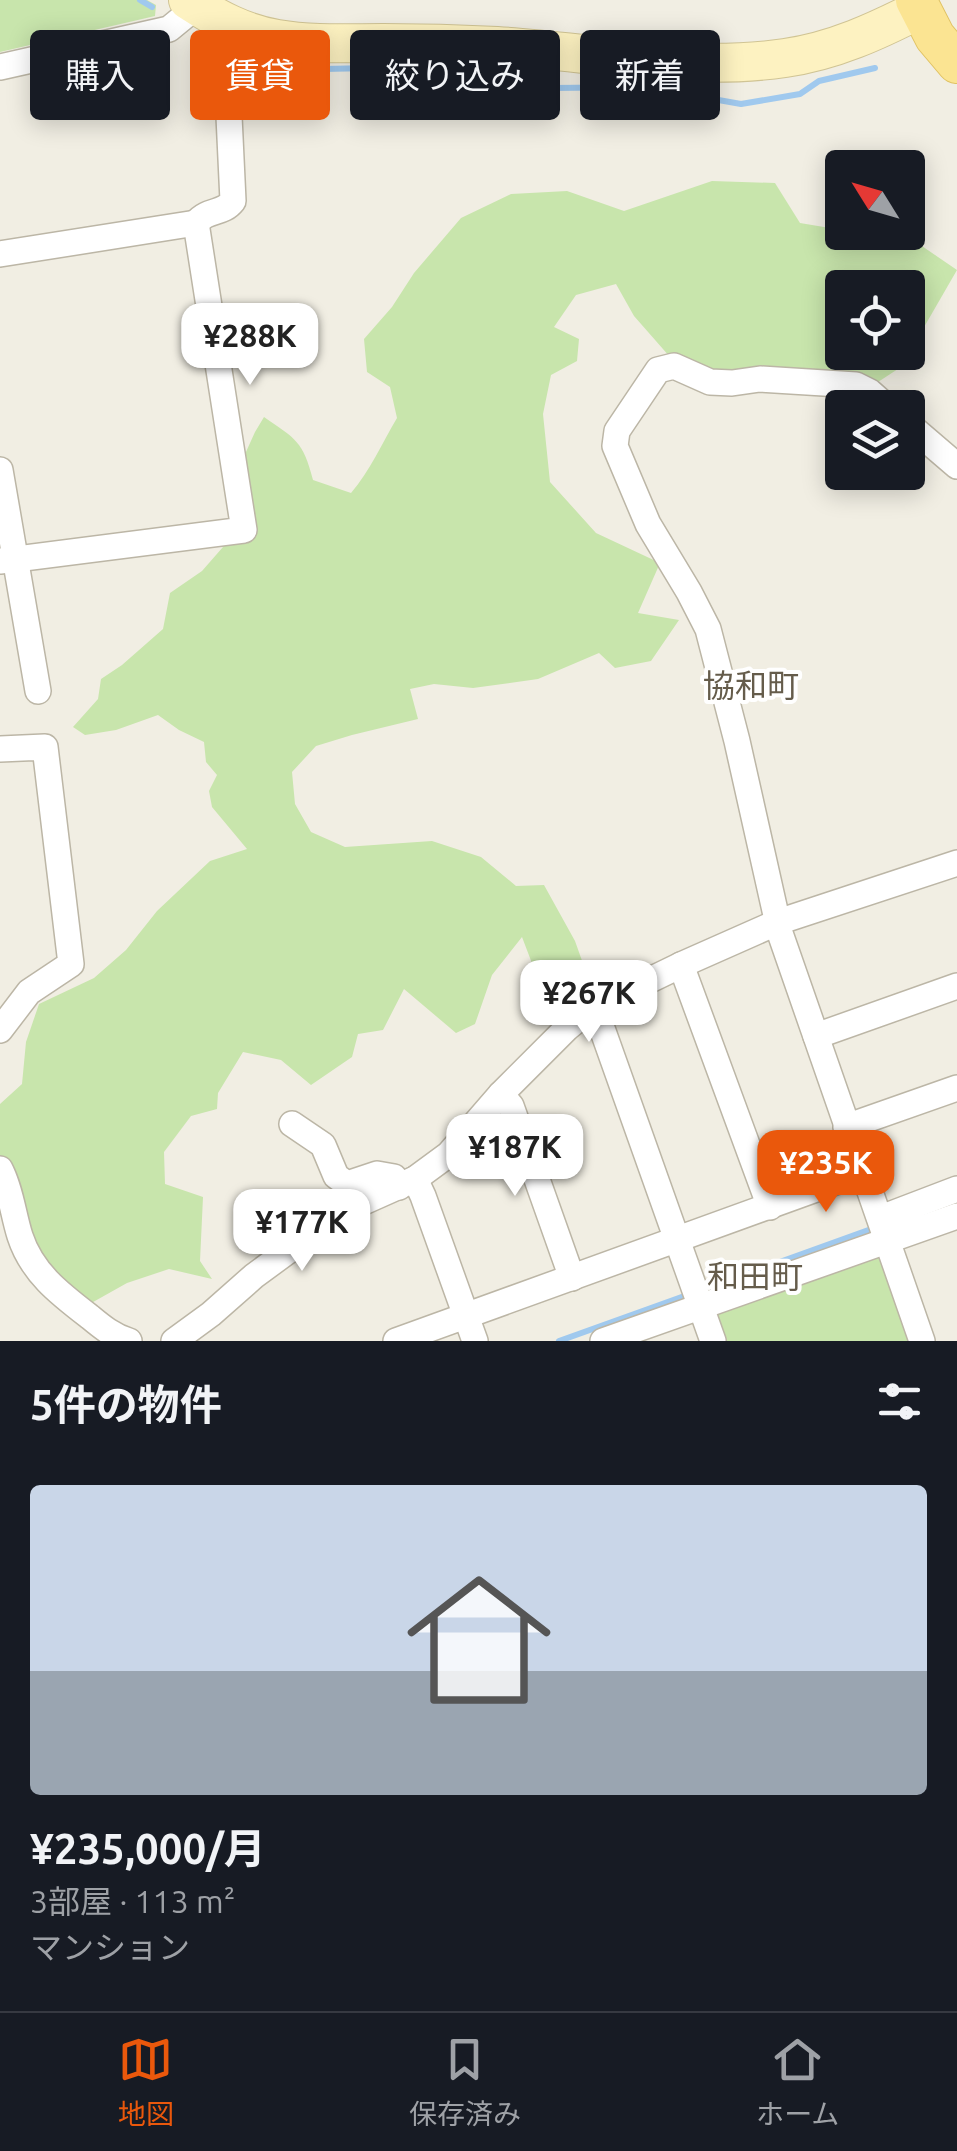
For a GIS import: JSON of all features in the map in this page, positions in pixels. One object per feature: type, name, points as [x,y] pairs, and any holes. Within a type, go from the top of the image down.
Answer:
[{"type":"main road","points":[[918,4],[934,37],[957,62]]},
{"type":"street","points":[[0,67],[169,28],[192,3],[216,30]]},
{"type":"street","points":[[330,44],[466,44],[735,64],[788,58],[846,44],[880,30],[918,4]]},
{"type":"street","points":[[0,254],[196,223],[204,214],[227,208],[233,201],[230,120]]},
{"type":"street","points":[[8,560],[244,530],[196,223]]},
{"type":"street","points":[[866,390],[856,385],[760,378],[710,382],[674,366],[658,370],[617,431],[614,446],[648,524],[708,628],[780,933],[922,1341]]},
{"type":"street","points":[[925,439],[957,466]]},
{"type":"street","points":[[0,470],[8,560],[38,691]]},
{"type":"street","points":[[0,749],[45,747],[71,964],[29,992],[0,1030]]},
{"type":"street","points":[[174,1341],[306,1236],[342,1212],[407,1183],[449,1154],[501,1094],[590,1010],[681,964],[778,922],[957,863]]},
{"type":"street","points":[[681,964],[770,1207]]},
{"type":"street","points":[[816,1036],[957,986]]},
{"type":"street","points":[[590,1010],[599,1020],[713,1341]]},
{"type":"street","points":[[846,1126],[957,1088]]},
{"type":"street","points":[[501,1094],[511,1106],[572,1278]]},
{"type":"street","points":[[292,1124],[322,1146],[336,1176],[347,1184],[377,1174],[407,1183],[424,1196],[474,1341]]},
{"type":"street","points":[[0,1169],[21,1239],[34,1265],[53,1288],[116,1337],[129,1341]]},
{"type":"street","points":[[396,1341],[863,1172]]},
{"type":"street","points":[[603,1341],[700,1306],[885,1229],[957,1189]]},
{"type":"street","points":[[885,1229],[957,1216]]},
{"type":"green space","points":[[0,0],[147,0],[156,5],[155,16],[95,30],[30,30],[30,45],[0,52]]},
{"type":"green space","points":[[712,181],[775,183],[800,223],[825,227],[825,250],[925,248],[957,270],[925,325],[925,270],[825,270],[825,370],[896,370],[878,382],[804,373],[736,376],[670,357],[634,316],[616,284],[576,295],[554,327],[579,339],[577,361],[551,375],[543,414],[550,482],[596,533],[660,563],[638,613],[679,620],[651,661],[615,668],[599,653],[538,679],[473,688],[434,684],[410,689],[418,719],[316,746],[292,772],[295,804],[311,832],[345,847],[432,841],[481,857],[516,886],[544,885],[575,941],[591,986],[580,995],[541,987],[522,937],[492,975],[475,1024],[456,1033],[404,989],[383,1030],[358,1034],[352,1057],[311,1085],[281,1060],[243,1052],[218,1093],[217,1109],[191,1116],[164,1152],[165,1184],[203,1197],[200,1261],[212,1279],[169,1269],[127,1283],[86,1306],[56,1285],[0,1159],[0,1104],[22,1084],[26,1042],[39,1004],[94,978],[126,950],[157,911],[210,861],[247,849],[212,807],[209,791],[217,775],[206,762],[204,742],[158,715],[116,730],[85,735],[73,727],[98,699],[101,679],[163,629],[170,593],[202,571],[250,506],[241,463],[264,417],[297,442],[313,480],[351,493],[397,418],[390,387],[367,372],[364,339],[461,218],[511,194],[567,191],[624,211]]},
{"type":"green space","points":[[882,1250],[911,1341],[723,1341],[712,1315]]},
{"type":"waterway","points":[[140,0],[152,7]]},
{"type":"waterway","points":[[330,69],[418,67],[472,71],[554,88],[645,87],[741,104],[800,94],[819,81],[875,68]]},
{"type":"waterway","points":[[702,1290],[874,1228]]},
{"type":"waterway","points":[[559,1341],[690,1294]]},
{"type":"district","name":"協和町","points":[[751,685]]},
{"type":"district","name":"和田町","points":[[755,1276]]}]
